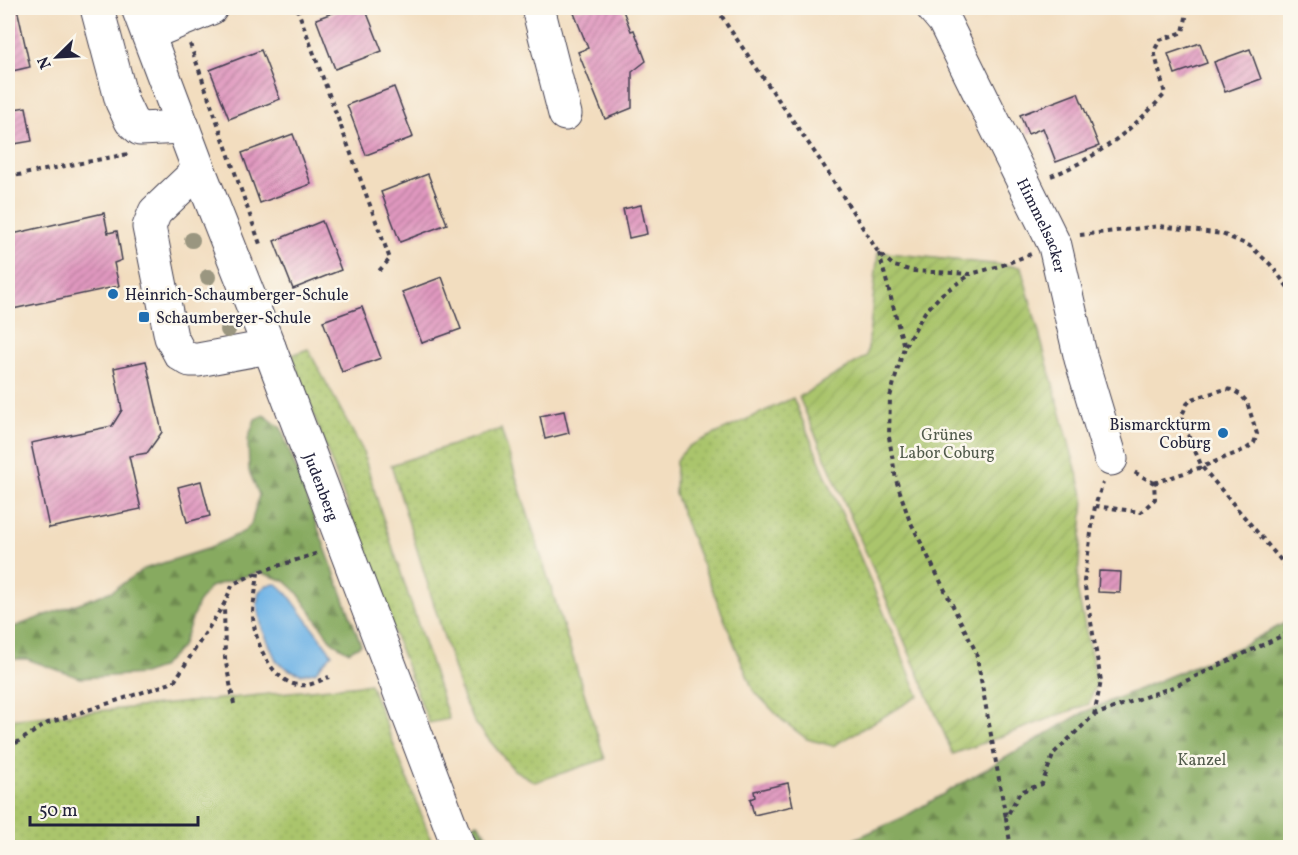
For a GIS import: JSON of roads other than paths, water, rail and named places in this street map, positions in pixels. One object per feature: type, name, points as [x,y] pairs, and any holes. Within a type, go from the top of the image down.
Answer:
[{"type":"street","points":[[97,8],[122,102],[131,121],[140,129],[183,128]]},
{"type":"street","points":[[538,8],[565,114]]},
{"type":"street","name":"Himmelsacker","points":[[933,8],[944,21],[1055,246],[1081,359],[1111,459]]},
{"type":"street","points":[[143,21],[197,14]]},
{"type":"street","name":"Judenberg","points":[[143,21],[459,848]]},
{"type":"street","points":[[199,170],[155,212],[149,227],[171,337],[180,354],[190,360],[269,347]]},
{"type":"water","points":[[277,584],[287,593],[332,654],[315,672],[301,674],[277,662],[262,628],[257,604],[259,592],[267,585]]},
{"type":"place","name":"Heinrich-Schaumberger-Schule","points":[[113,294]]},
{"type":"place","name":"Schaumberger-Schule","points":[[144,317]]},
{"type":"place","name":"Bismarckturm Coburg","points":[[1223,433]]},
{"type":"park label","name":"Grünes Labor Coburg","points":[[947,443]]},
{"type":"park label","name":"Kanzel","points":[[1202,759]]}]
